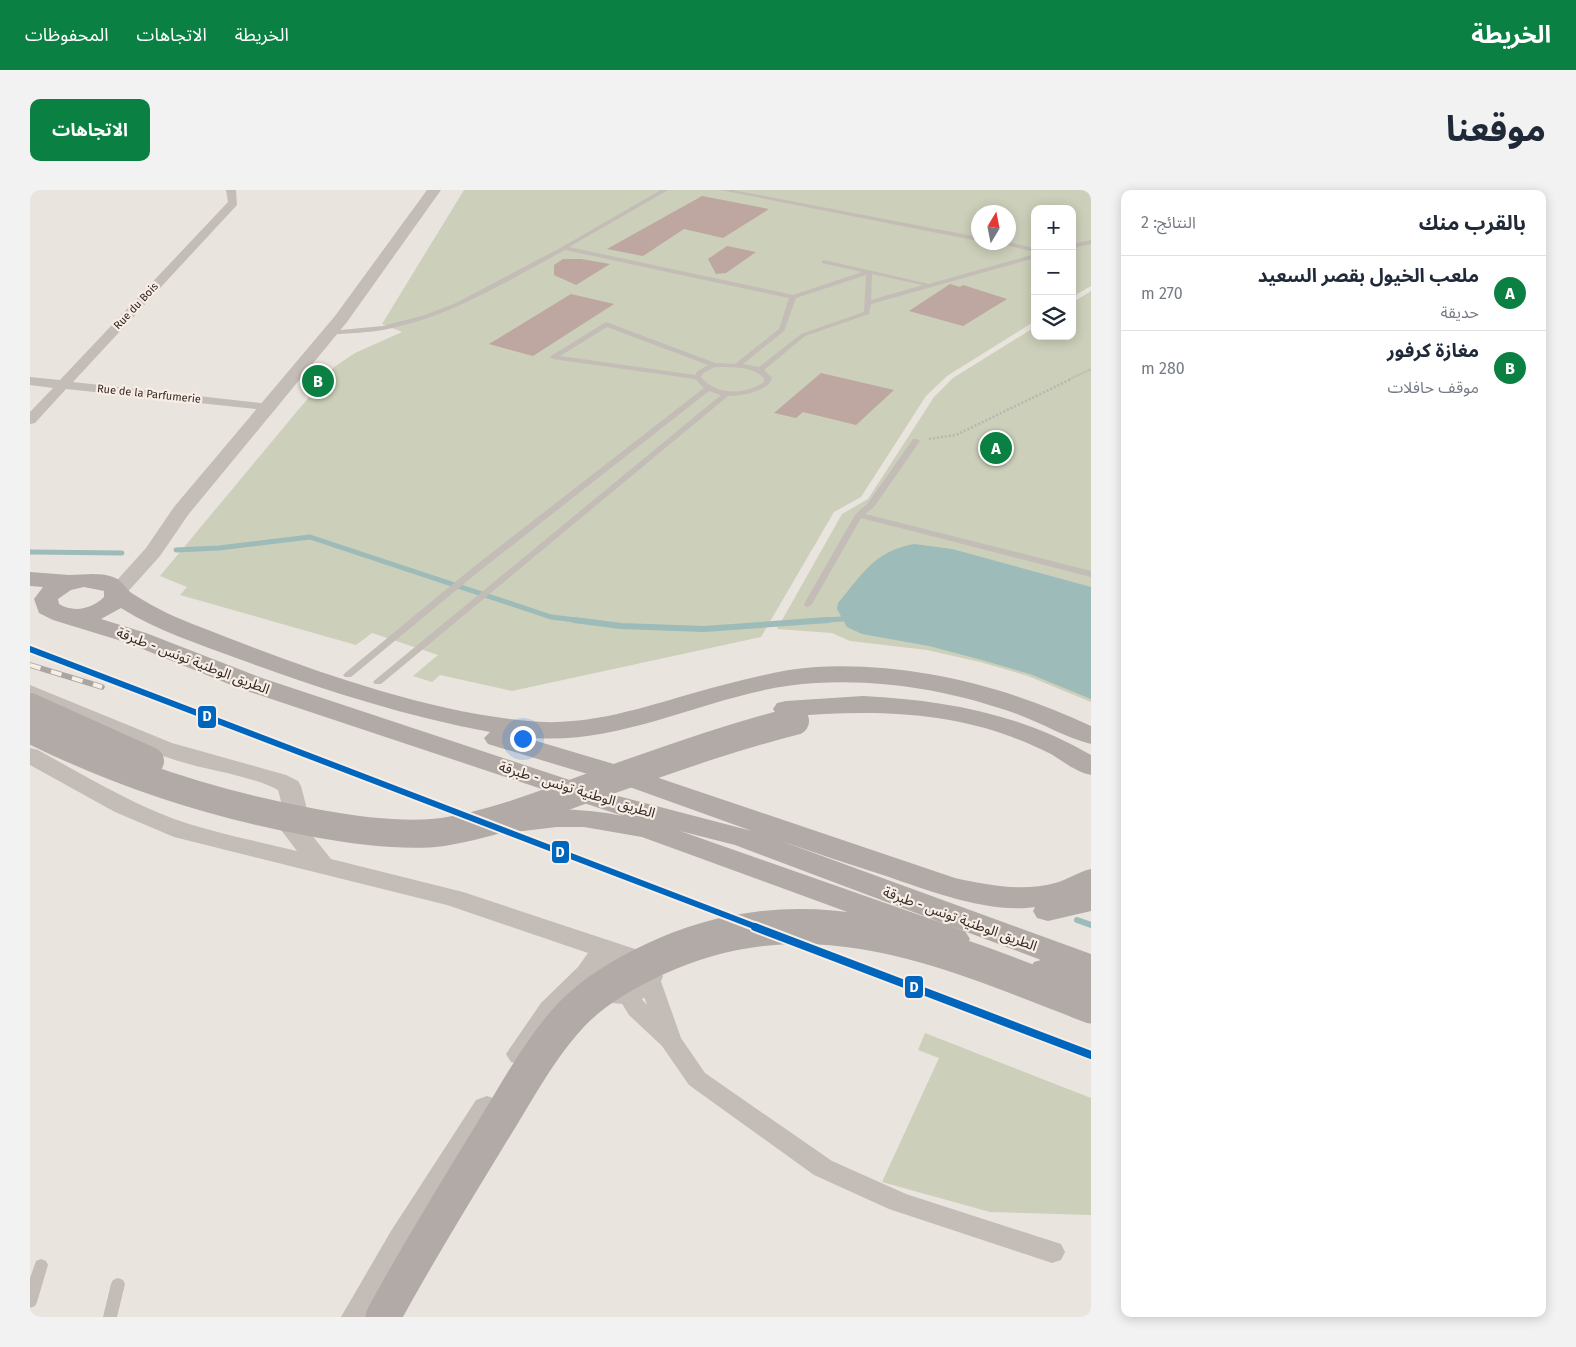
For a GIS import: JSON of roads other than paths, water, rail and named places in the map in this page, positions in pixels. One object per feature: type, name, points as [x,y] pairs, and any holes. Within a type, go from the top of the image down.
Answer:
[{"type":"main road","points":[[30,579],[72,582],[111,589],[111,605],[93,614],[42,609],[46,599],[53,590],[72,582]]},
{"type":"main road","name":"الطريق الوطنية تونس - طبرقة","points":[[111,589],[134,607],[166,623],[303,674],[400,704],[510,727],[549,731],[574,730],[605,725],[778,680],[816,675],[896,679],[972,691],[1061,720],[1091,736]]},
{"type":"main road","name":"الطريق الوطنية تونس - طبرقة","points":[[42,609],[137,638],[260,686],[609,803],[745,838],[1091,966]]},
{"type":"main road","points":[[303,674],[348,675],[481,710],[542,719],[584,715],[690,682],[776,668],[823,665],[852,669],[896,679]]},
{"type":"main road","points":[[400,704],[450,723],[634,779],[950,887],[981,894],[1026,898],[1062,892],[1091,879]]},
{"type":"main road","points":[[444,832],[546,803],[751,731],[791,715],[836,705],[911,708],[965,716],[1025,731],[1091,755]]},
{"type":"main road","points":[[30,707],[135,756],[194,776],[326,808],[370,814],[457,811],[527,794],[747,717],[791,715],[876,718],[955,726],[1028,748],[1075,774],[1091,787]]},
{"type":"main road","points":[[30,729],[60,744],[150,780],[255,810],[361,830],[444,832],[557,818],[584,818],[647,829],[1091,987]]},
{"type":"main road","points":[[1025,731],[1091,767]]},
{"type":"main road","points":[[745,838],[847,868],[954,904],[1012,913],[1050,911],[1091,901]]},
{"type":"main road","points":[[383,1317],[432,1231],[555,1034],[592,996],[614,980],[658,957],[708,939],[752,929],[786,926],[835,927],[885,935],[935,947],[1091,1006]]},
{"type":"street","name":"Rue du Bois","points":[[30,420],[233,203],[231,190]]},
{"type":"street","points":[[111,589],[153,552],[181,511],[330,333],[434,190]]},
{"type":"street","name":"Rue de la Parfumerie","points":[[30,381],[269,408]]},
{"type":"street","points":[[30,692],[168,750],[205,762],[279,780],[290,786],[294,830],[322,865]]},
{"type":"street","points":[[30,755],[153,821],[254,849],[454,898],[550,928],[640,961],[646,968],[670,1040]]},
{"type":"street","points":[[254,849],[275,841],[294,830]]},
{"type":"street","points":[[550,928],[604,982],[637,1009],[670,1040],[697,1079],[823,1168],[898,1202],[1052,1252]]},
{"type":"street","points":[[398,1317],[470,1188],[530,1092],[552,1050],[586,1010],[604,982],[602,957],[620,954]]},
{"type":"street","points":[[358,1317],[403,1241],[547,1014],[562,995],[604,982],[638,990],[645,984],[648,976]]},
{"type":"lane","points":[[330,333],[362,332],[427,316],[464,301],[564,248],[665,190]]},
{"type":"lane","points":[[724,190],[971,238]]},
{"type":"lane","points":[[1076,245],[1091,242]]},
{"type":"lane","points":[[1016,246],[1031,249]]},
{"type":"lane","points":[[564,248],[793,297],[869,272]]},
{"type":"lane","points":[[867,303],[1031,257]]},
{"type":"lane","points":[[824,262],[930,285]]},
{"type":"lane","points":[[760,370],[804,335],[867,313],[869,272]]},
{"type":"lane","points":[[738,364],[782,330],[793,297]]},
{"type":"lane","points":[[606,324],[714,365],[738,364],[760,370],[768,378],[768,383],[762,388],[751,392],[727,393],[708,388],[700,383],[697,377],[553,357],[606,324]]},
{"type":"lane","points":[[782,330],[804,335]]},
{"type":"lane","points":[[697,377],[700,372],[714,365]]},
{"type":"lane","points":[[348,675],[474,571],[708,388]]},
{"type":"lane","points":[[378,682],[727,393]]},
{"type":"lane","points":[[808,604],[859,514],[871,506],[916,441]]},
{"type":"lane","points":[[859,514],[1091,574]]},
{"type":"lane","points":[[30,1302],[41,1265]]},
{"type":"lane","points":[[110,1317],[118,1284]]},
{"type":"water","points":[[914,544],[952,549],[1091,587],[1091,699],[1030,674],[929,646],[862,634],[847,627],[837,609],[838,603],[862,574],[879,558],[900,547]]},
{"type":"waterway","points":[[176,550],[219,548],[310,537],[551,617],[584,621]]},
{"type":"waterway","points":[[30,552],[122,553]]},
{"type":"waterway","points":[[811,621],[842,619]]},
{"type":"waterway","points":[[574,620],[621,626],[704,629],[828,620]]},
{"type":"waterway","points":[[1077,920],[1091,925]]},
{"type":"railway","points":[[30,665],[102,687]]},
{"type":"place","name":"مغازة كرفور","points":[[318,381]]},
{"type":"place","name":"ملعب الخيول بقصر السعيد","points":[[996,448]]}]
